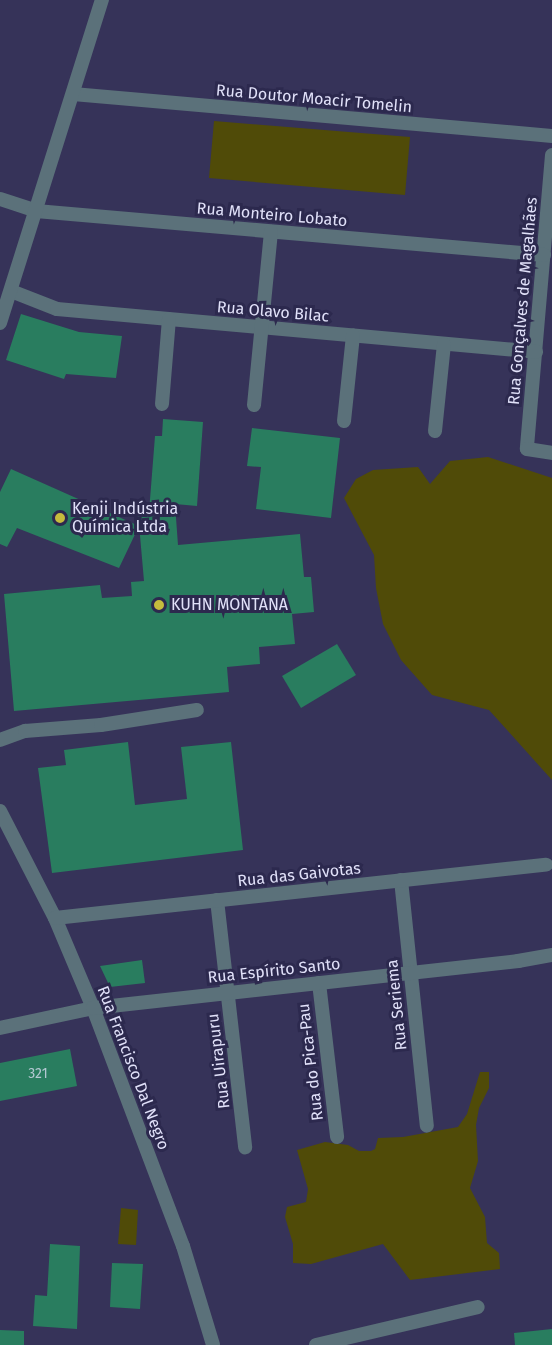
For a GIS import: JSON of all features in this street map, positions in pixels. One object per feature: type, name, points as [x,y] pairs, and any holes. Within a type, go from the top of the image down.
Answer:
[{"type":"street","points":[[0,323],[102,0]]},
{"type":"street","name":"Rua Doutor Moacir Tomelin","points":[[73,94],[552,136]]},
{"type":"street","name":"Rua Gonçalves de Magalhães","points":[[552,155],[527,449],[552,453]]},
{"type":"street","name":"Rua Monteiro Lobato","points":[[0,199],[36,211],[544,255]]},
{"type":"street","points":[[254,405],[271,232]]},
{"type":"street","name":"Rua Olavo Bilac","points":[[11,291],[57,309],[536,352]]},
{"type":"street","points":[[162,404],[170,319]]},
{"type":"street","points":[[344,422],[353,335]]},
{"type":"street","points":[[435,431],[444,344]]},
{"type":"street","points":[[0,740],[25,731],[101,725],[196,711]]},
{"type":"street","name":"Rua Francisco Dal Negro","points":[[0,811],[55,918],[93,1008],[183,1246],[213,1345]]},
{"type":"street","name":"Rua das Gaivotas","points":[[55,918],[546,865]]},
{"type":"street","name":"Rua Seriema","points":[[401,880],[427,1126]]},
{"type":"street","name":"Rua Uirapuru","points":[[217,900],[245,1147]]},
{"type":"street","name":"Rua Espírito Santo","points":[[0,1028],[93,1008],[552,955]]},
{"type":"street","name":"Rua do Pica-Pau","points":[[319,983],[337,1137]]},
{"type":"street","points":[[316,1345],[478,1307]]},
{"type":"shaded area","points":[[214,121],[410,137],[405,195],[209,178]]},
{"type":"shaded area","points":[[488,457],[552,478],[552,780],[489,710],[432,695],[401,660],[383,624],[376,588],[374,555],[344,498],[356,479],[373,470],[418,467],[430,484],[450,461]]},
{"type":"shaded area","points":[[480,1072],[489,1072],[489,1088],[479,1108],[476,1125],[478,1161],[470,1188],[485,1217],[487,1243],[499,1253],[500,1269],[410,1280],[383,1244],[311,1264],[293,1263],[293,1244],[285,1217],[287,1207],[306,1202],[308,1189],[297,1150],[325,1142],[348,1145],[359,1151],[371,1151],[375,1149],[378,1138],[403,1137],[458,1127],[467,1114]]},
{"type":"shaded area","points":[[121,1208],[138,1210],[136,1245],[118,1244]]},
{"type":"building","points":[[21,314],[79,332],[122,336],[116,378],[66,374],[64,379],[6,360]]},
{"type":"building","name":"KUHN MONTANA","points":[[163,419],[203,422],[197,506],[175,504],[178,545],[300,534],[304,577],[311,577],[314,612],[292,614],[295,644],[259,647],[260,664],[227,667],[229,692],[14,711],[4,594],[100,585],[102,598],[132,596],[131,582],[144,581],[138,513],[149,512],[155,436],[162,436]]},
{"type":"building","points":[[252,428],[340,438],[331,518],[256,509],[261,467],[247,466]]},
{"type":"building","name":"Kenji Indústria Química Ltda","points":[[11,469],[139,526],[119,568],[17,528],[7,547],[0,544],[0,492]]},
{"type":"building","points":[[337,644],[356,675],[301,708],[282,676]]},
{"type":"building","points":[[128,742],[135,805],[187,799],[181,747],[231,742],[243,850],[52,873],[38,768],[66,765],[64,750]]},
{"type":"building","points":[[142,960],[145,983],[110,987],[100,966]]},
{"type":"building","points":[[70,1049],[77,1086],[0,1101],[0,1063]]},
{"type":"building","points":[[50,1244],[80,1246],[77,1329],[33,1326],[35,1295],[47,1296]]},
{"type":"building","points":[[112,1263],[143,1264],[140,1309],[110,1307]]},
{"type":"building","points":[[552,1329],[552,1345],[515,1345],[514,1333]]},
{"type":"building","points":[[0,1330],[24,1331],[24,1345],[0,1345]]},
{"type":"place","name":"Kenji Indústria Química Ltda","points":[[60,518]]},
{"type":"place","name":"KUHN MONTANA","points":[[159,605]]}]
